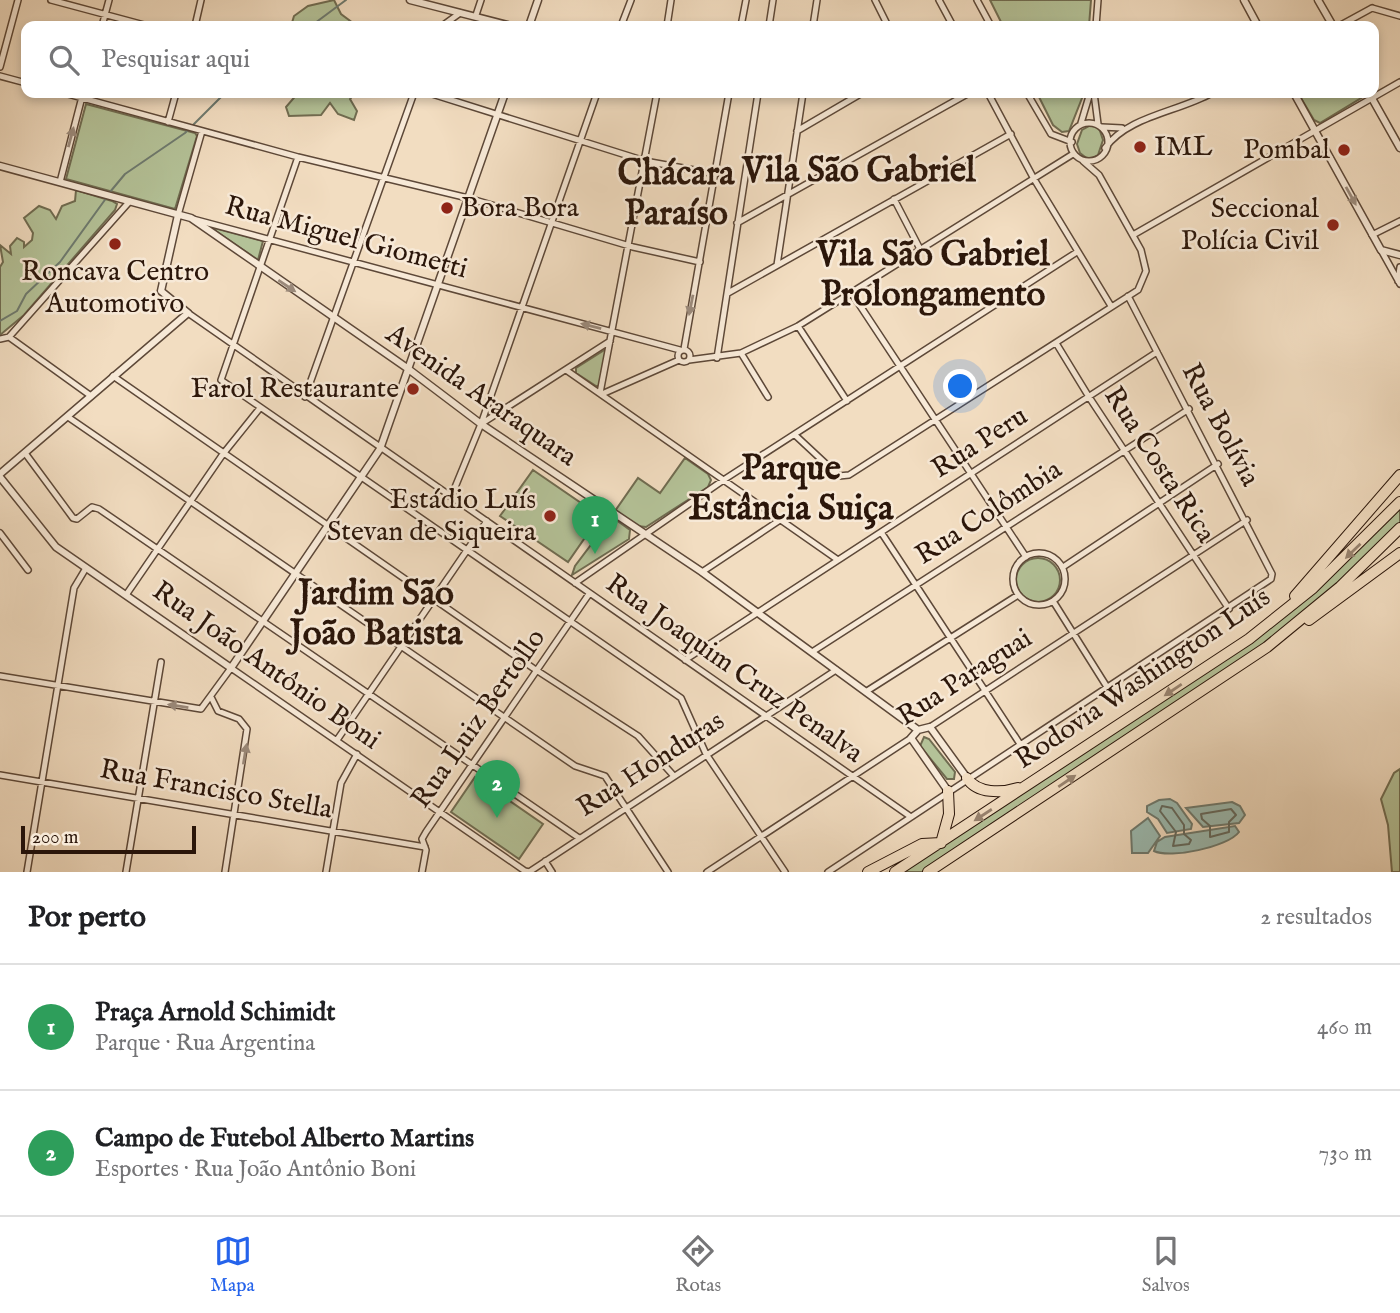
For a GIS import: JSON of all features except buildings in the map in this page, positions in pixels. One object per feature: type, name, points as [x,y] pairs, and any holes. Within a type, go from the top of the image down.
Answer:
[{"type":"highway","points":[[1249,639],[1310,580],[1400,475]]},
{"type":"highway","name":"Rodovia Washington Luís","points":[[895,872],[1249,639],[1314,588],[1400,502]]},
{"type":"highway","name":"Rodovia Washington Luís","points":[[928,872],[1267,647],[1340,587],[1400,528]]},
{"type":"highway","points":[[1267,647],[1320,614],[1400,553]]},
{"type":"highway","points":[[967,778],[977,787],[1006,791],[1044,775]]},
{"type":"highway","points":[[868,872],[922,844],[941,843],[949,814],[948,791]]},
{"type":"highway","points":[[934,872],[974,843]]},
{"type":"street","points":[[0,67],[18,0]]},
{"type":"street","points":[[51,0],[129,21]]},
{"type":"street","points":[[103,21],[109,0]]},
{"type":"street","points":[[196,21],[201,0]]},
{"type":"street","points":[[410,0],[495,21]]},
{"type":"street","points":[[476,15],[481,0]]},
{"type":"street","points":[[531,21],[538,0]]},
{"type":"street","points":[[623,21],[631,0]]},
{"type":"street","points":[[668,21],[671,0]]},
{"type":"street","points":[[742,21],[746,0]]},
{"type":"street","points":[[770,21],[773,0]]},
{"type":"street","points":[[814,21],[817,0]]},
{"type":"street","points":[[875,0],[883,21]]},
{"type":"street","points":[[939,0],[950,21]]},
{"type":"street","points":[[976,0],[988,21]]},
{"type":"street","points":[[1096,21],[1098,0]]},
{"type":"street","points":[[1244,0],[1255,21]]},
{"type":"street","points":[[1318,0],[1330,21]]},
{"type":"street","points":[[1372,8],[1374,0]]},
{"type":"street","points":[[1348,21],[1372,8],[1400,16]]},
{"type":"street","points":[[450,21],[463,12]]},
{"type":"street","points":[[0,76],[21,82]]},
{"type":"street","points":[[1379,91],[1400,82]]},
{"type":"street","points":[[60,182],[82,98]]},
{"type":"street","points":[[92,98],[171,123],[298,157],[385,176],[700,262]]},
{"type":"street","points":[[171,123],[175,98]]},
{"type":"street","points":[[305,397],[412,98]]},
{"type":"street","points":[[444,98],[645,161],[716,174]]},
{"type":"street","points":[[0,676],[201,709],[380,449],[503,98]]},
{"type":"street","points":[[451,497],[481,424],[595,98]]},
{"type":"street","points":[[601,394],[656,98]]},
{"type":"street","points":[[601,394],[679,360],[684,350],[728,98]]},
{"type":"street","points":[[717,358],[757,98]]},
{"type":"street","points":[[777,265],[802,98]]},
{"type":"street","points":[[797,131],[853,98]]},
{"type":"street","points":[[737,223],[960,98]]},
{"type":"street","points":[[991,98],[1034,179],[1111,306]]},
{"type":"street","points":[[1030,98],[1051,134],[1072,142]]},
{"type":"street","points":[[795,435],[843,476],[936,421],[1142,285],[1146,271],[1133,235],[1100,175],[1073,154],[1072,142],[1090,98]]},
{"type":"street","points":[[1093,98],[1105,148]]},
{"type":"street","points":[[1080,125],[1089,122],[1122,128],[1172,112],[1201,98]]},
{"type":"street","points":[[1297,98],[1399,283]]},
{"type":"street","points":[[1133,235],[1315,131],[1365,98]]},
{"type":"street","points":[[1372,98],[1400,148]]},
{"type":"street","points":[[1100,175],[1101,156],[1122,128]]},
{"type":"street","points":[[178,215],[200,130]]},
{"type":"street","points":[[728,293],[1011,134]]},
{"type":"street","name":"Rua Miguel Giometti","points":[[679,360],[717,358],[741,353],[797,326],[1073,154]]},
{"type":"street","points":[[1083,161],[1090,163],[1101,156]]},
{"type":"street","points":[[298,157],[221,380],[681,698],[706,754],[785,872]]},
{"type":"street","name":"Rua Miguel Giometti","points":[[0,166],[707,358]]},
{"type":"street","points":[[894,199],[920,249]]},
{"type":"street","points":[[0,339],[9,337],[130,201]]},
{"type":"street","name":"Rua Joaquim Cruz Penalva","points":[[178,215],[161,286],[164,295],[305,397],[911,817]]},
{"type":"street","name":"Avenida Araraquara","points":[[191,218],[259,268],[407,368],[481,424],[759,612],[918,730]]},
{"type":"street","points":[[1372,235],[1400,221]]},
{"type":"street","points":[[1381,250],[1400,256]]},
{"type":"street","points":[[575,583],[726,479],[1077,252]]},
{"type":"street","points":[[1399,283],[1400,267]]},
{"type":"street","points":[[851,292],[1026,557]]},
{"type":"street","name":"Rua Bolívia","points":[[1128,296],[1247,520],[1272,576],[1267,583],[1229,609]]},
{"type":"street","points":[[0,475],[188,313]]},
{"type":"street","points":[[797,326],[847,401]]},
{"type":"street","points":[[9,337],[91,396]]},
{"type":"street","points":[[481,424],[611,340]]},
{"type":"street","name":"Rua Costa Rica","points":[[1056,342],[1192,556],[1229,609]]},
{"type":"street","points":[[684,350],[689,360]]},
{"type":"street","name":"Rua Peru","points":[[685,660],[1157,352]]},
{"type":"street","points":[[741,353],[768,397]]},
{"type":"street","points":[[566,370],[726,479],[838,560]]},
{"type":"street","points":[[113,376],[538,671],[638,736],[673,775]]},
{"type":"street","points":[[126,595],[223,454],[260,408]]},
{"type":"street","name":"Rua Colômbia","points":[[812,652],[1189,409]]},
{"type":"street","points":[[68,417],[580,768],[602,774],[668,872]]},
{"type":"street","points":[[25,453],[74,519],[96,507],[579,838]]},
{"type":"street","points":[[1063,567],[1218,464]]},
{"type":"street","name":"Rua João Antônio Boni","points":[[0,475],[51,542],[525,872]]},
{"type":"street","points":[[702,572],[780,520]]},
{"type":"street","name":"Rua Paraguai","points":[[706,872],[911,738],[918,730],[930,727],[1247,520]]},
{"type":"street","points":[[337,740],[487,521]]},
{"type":"street","points":[[881,532],[1020,744]]},
{"type":"street","points":[[0,533],[28,570]]},
{"type":"street","points":[[1041,553],[1049,555],[1063,567],[1063,589],[1053,601],[1037,605],[1018,595],[1015,569],[1026,557],[1041,553]]},
{"type":"street","points":[[27,872],[74,588],[86,568]]},
{"type":"street","name":"Rua Luiz Bertollo","points":[[422,872],[425,847],[422,839],[589,594]]},
{"type":"street","points":[[867,691],[1018,595]]},
{"type":"street","points":[[1053,601],[1107,687]]},
{"type":"street","points":[[828,872],[967,778],[1229,609]]},
{"type":"street","points":[[126,872],[161,662]]},
{"type":"street","name":"Rua Honduras","points":[[525,872],[836,670]]},
{"type":"street","points":[[211,697],[218,711],[239,719],[247,729],[225,872]]},
{"type":"street","points":[[930,727],[967,778]]},
{"type":"street","points":[[911,738],[948,791]]},
{"type":"street","points":[[326,872],[341,783],[357,754]]},
{"type":"street","name":"Rua Francisco Stella","points":[[0,775],[425,847]]},
{"type":"street","points":[[545,861],[552,872]]},
{"type":"green space","points":[[334,0],[341,14],[350,21],[292,21],[294,16],[308,6]]},
{"type":"green space","points":[[990,0],[1091,0],[1089,21],[1000,21]]},
{"type":"green space","points":[[294,98],[351,98],[357,111],[354,120],[338,114],[330,103],[321,115],[289,116],[286,107]]},
{"type":"green space","points":[[1040,98],[1082,98],[1069,131],[1062,132],[1053,125]]},
{"type":"green space","points":[[1301,98],[1361,98],[1320,123],[1314,120]]},
{"type":"green space","points":[[86,104],[195,133],[197,136],[175,209],[66,179]]},
{"type":"green space","points":[[1091,125],[1099,128],[1103,140],[1098,155],[1089,160],[1080,153],[1077,144],[1082,130]]},
{"type":"green space","points":[[76,190],[112,201],[117,204],[115,210],[24,315],[0,335],[0,267],[3,262],[0,245],[11,254],[10,246],[17,238],[24,242],[24,247],[32,240],[33,233],[24,218],[39,206],[50,210],[56,219],[62,206],[75,201]]},
{"type":"green space","points":[[213,229],[263,241],[258,260]]},
{"type":"green space","points":[[606,349],[599,386],[576,373],[576,368]]},
{"type":"green space","points":[[685,458],[708,474],[711,480],[708,487],[646,527],[637,526],[615,511],[638,478],[660,493]]},
{"type":"green space","name":"Estádio Luís Stevan de Siqueira","points":[[533,470],[600,516],[568,562],[500,516]]},
{"type":"green space","points":[[1400,508],[1400,523],[1339,584],[1257,649],[922,872],[902,872],[1305,598]]},
{"type":"green space","points":[[612,517],[630,530],[629,539],[572,575],[575,566]]},
{"type":"green space","points":[[1038,558],[1053,565],[1060,580],[1053,595],[1038,602],[1023,595],[1016,580],[1023,565]]},
{"type":"green space","points":[[924,737],[929,739],[955,772],[954,779],[947,779],[920,746]]},
{"type":"green space","points":[[1400,769],[1400,872],[1392,872],[1388,825],[1381,799],[1394,773]]},
{"type":"green space","points":[[475,777],[543,824],[519,859],[451,812]]},
{"type":"water","points":[[1170,799],[1177,803],[1192,824],[1191,829],[1167,833],[1158,819],[1147,812],[1147,806],[1159,800]]},
{"type":"water","points":[[1232,802],[1240,806],[1245,815],[1239,823],[1203,827],[1186,808]]},
{"type":"water","points":[[1148,818],[1160,836],[1148,853],[1132,853],[1131,831]]},
{"type":"water","points":[[1235,826],[1239,832],[1211,847],[1172,854],[1154,851],[1157,842],[1165,837]]},
{"type":"waterway","points":[[318,21],[346,0]]},
{"type":"waterway","points":[[110,192],[125,174],[185,133],[220,98]]},
{"type":"waterway","points":[[0,321],[17,311],[26,294],[60,262],[107,197]]},
{"type":"place","name":"IML","points":[[1140,147]]},
{"type":"place","name":"Pombal","points":[[1344,150]]},
{"type":"place","name":"Bora Bora","points":[[447,208]]},
{"type":"place","name":"Seccional Polícia Civil","points":[[1333,225]]},
{"type":"place","name":"Roncava Centro Automotivo","points":[[115,244]]},
{"type":"place","name":"Farol Restaurante","points":[[413,389]]},
{"type":"place","name":"Estádio Luís Stevan de Siqueira","points":[[550,516]]},
{"type":"place","name":"Praça Arnold Schimidt","points":[[595,554]]},
{"type":"place","name":"Campo de Futebol Alberto Martins","points":[[497,818]]},
{"type":"district","name":"Vila São Gabriel","points":[[859,171]]},
{"type":"district","name":"Chácara Paraíso","points":[[676,194]]},
{"type":"district","name":"Vila São Gabriel Prolongamento","points":[[933,275]]},
{"type":"district","name":"Parque Estância Suiça","points":[[791,489]]},
{"type":"district","name":"Jardim São João Batista","points":[[376,614]]}]
